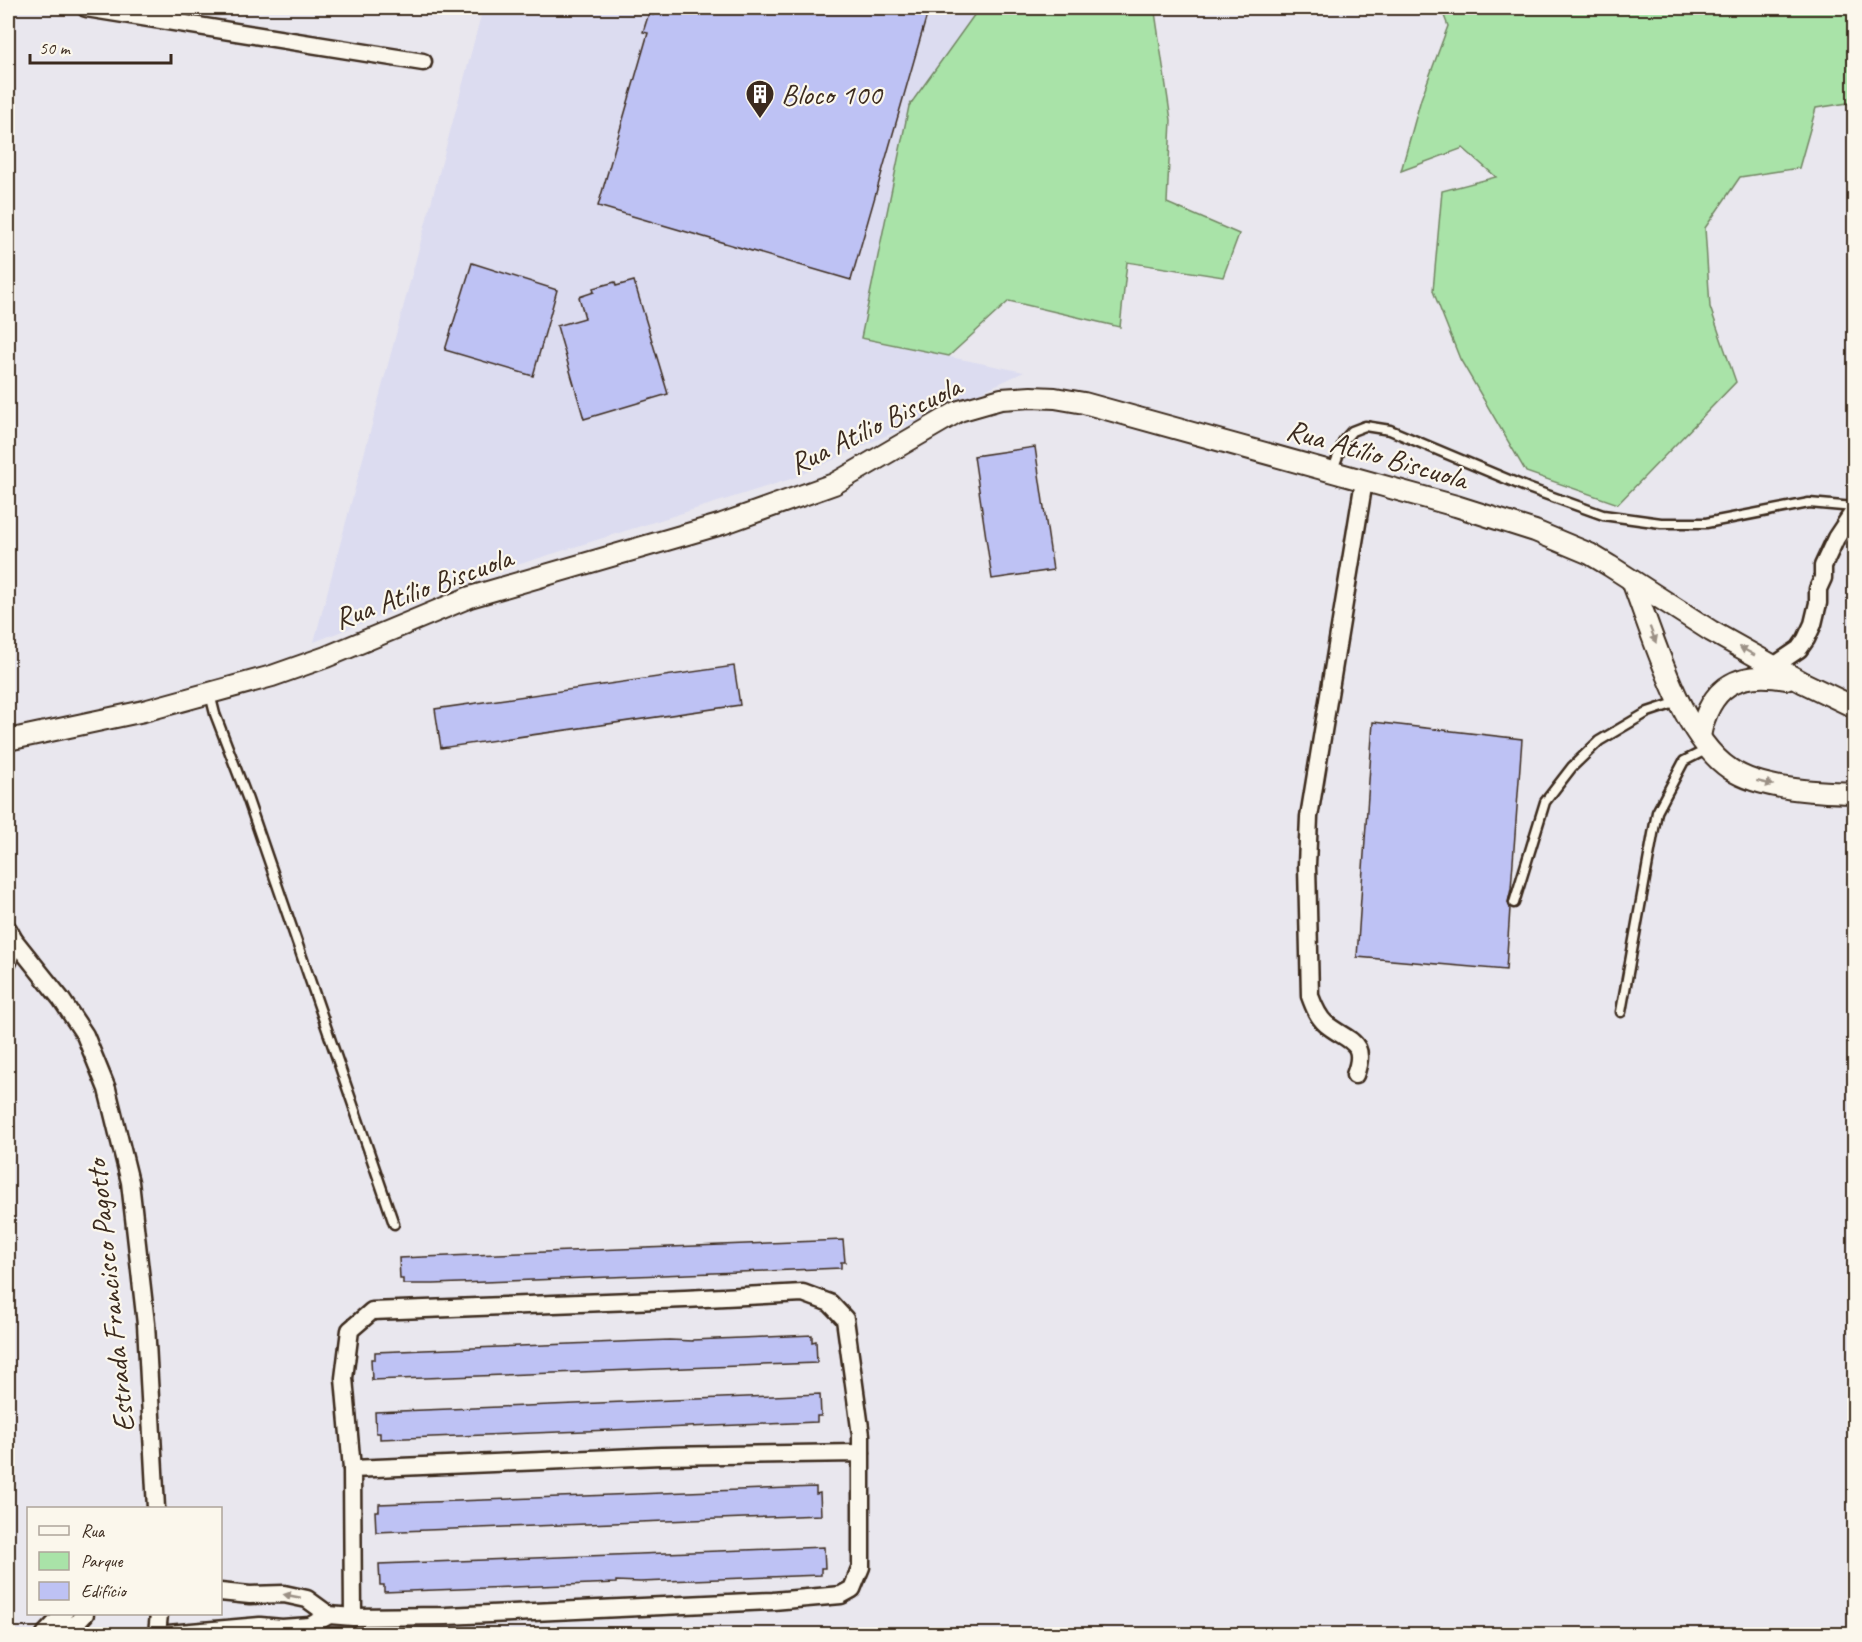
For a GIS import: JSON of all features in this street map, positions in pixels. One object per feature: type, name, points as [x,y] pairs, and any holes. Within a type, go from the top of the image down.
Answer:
[{"type":"street","points":[[86,8],[423,62]]},
{"type":"street","name":"Rua Atílio Biscuola","points":[[8,740],[144,711],[272,676],[326,657],[470,597],[711,527],[834,484],[959,411],[1001,399],[1031,397],[1084,403],[1456,506],[1535,531],[1610,566],[1711,631],[1854,707]]},
{"type":"street","points":[[1355,1074],[1360,1059],[1356,1048],[1351,1041],[1325,1024],[1316,1012],[1310,996],[1307,864],[1310,806],[1364,481]]},
{"type":"street","points":[[1774,666],[1799,649],[1806,639],[1813,624],[1818,603],[1818,589],[1823,578],[1823,566],[1836,538],[1854,509]]},
{"type":"street","points":[[1632,581],[1678,702],[1704,743],[1731,770],[1760,782],[1811,792],[1854,793]]},
{"type":"street","points":[[1704,743],[1702,724],[1710,706],[1725,688],[1734,682],[1744,677],[1761,675],[1804,682]]},
{"type":"street","points":[[8,962],[11,935]]},
{"type":"street","name":"Estrada Francisco Pagotto","points":[[11,935],[61,999],[85,1035],[107,1089],[130,1182],[146,1324],[156,1507]]},
{"type":"street","points":[[222,1592],[250,1595],[284,1594],[307,1599],[329,1615],[353,1617],[446,1616],[773,1601],[841,1595],[852,1589],[861,1567],[861,1435],[845,1319],[830,1303],[803,1293],[372,1311],[350,1330],[344,1378],[352,1469],[353,1617]]},
{"type":"street","points":[[352,1469],[661,1456],[861,1453]]},
{"type":"street","points":[[45,1635],[63,1615]]},
{"type":"street","points":[[66,1635],[84,1615]]},
{"type":"street","points":[[157,1635],[159,1615]]},
{"type":"street","points":[[168,1635],[260,1626],[282,1628],[310,1626],[329,1615]]},
{"type":"lane","points":[[1332,472],[1344,440],[1352,430],[1365,426],[1390,430],[1528,488],[1603,515],[1661,523],[1706,523],[1809,503],[1854,509]]},
{"type":"lane","points":[[210,694],[215,714],[263,843],[394,1224]]},
{"type":"lane","points":[[1514,903],[1545,802],[1572,767],[1599,741],[1648,712],[1678,702]]},
{"type":"lane","points":[[1622,1012],[1657,813],[1684,761],[1704,743]]},
{"type":"shaded area","points":[[483,8],[1015,8],[862,339],[1024,372],[794,478],[488,574],[314,642]]},
{"type":"green space","points":[[1015,8],[1159,8],[1155,12],[1171,120],[1167,203],[1239,234],[1223,277],[1127,262],[1120,327],[1009,301],[949,356],[861,338],[909,106],[977,11],[1013,14]]},
{"type":"green space","points":[[1441,8],[1854,8],[1854,102],[1816,108],[1799,168],[1740,177],[1705,228],[1710,307],[1736,382],[1618,504],[1526,472],[1460,359],[1433,291],[1442,191],[1496,177],[1463,148],[1401,171],[1421,99],[1448,26]]},
{"type":"building","name":"Bloco 100","points":[[655,8],[929,8],[851,280],[598,206],[648,33],[643,32],[649,13],[653,15]]},
{"type":"building","points":[[472,263],[557,290],[533,376],[445,350]]},
{"type":"building","points":[[634,281],[668,394],[584,419],[557,326],[585,318],[579,297],[594,292],[593,288],[615,282],[616,286]]},
{"type":"building","points":[[1035,447],[1053,570],[992,579],[974,456]]},
{"type":"building","points":[[734,666],[740,705],[441,748],[435,709]]},
{"type":"building","points":[[1373,722],[1522,739],[1511,889],[1508,902],[1510,908],[1506,970],[1357,957]]},
{"type":"building","points":[[843,1240],[845,1262],[841,1262],[841,1268],[434,1284],[403,1284],[403,1279],[400,1279],[399,1258]]},
{"type":"building","points":[[812,1335],[812,1342],[816,1341],[817,1363],[372,1380],[371,1359],[375,1359],[375,1352]]},
{"type":"building","points":[[820,1394],[821,1416],[817,1416],[817,1422],[380,1439],[380,1433],[376,1433],[375,1412]]},
{"type":"building","points":[[816,1487],[816,1494],[820,1493],[821,1515],[376,1532],[375,1511],[379,1511],[379,1504]]},
{"type":"building","points":[[824,1547],[825,1568],[821,1568],[821,1575],[616,1581],[616,1583],[384,1592],[384,1585],[380,1585],[379,1564]]},
{"type":"place","name":"Bloco 100","points":[[760,120]]}]
